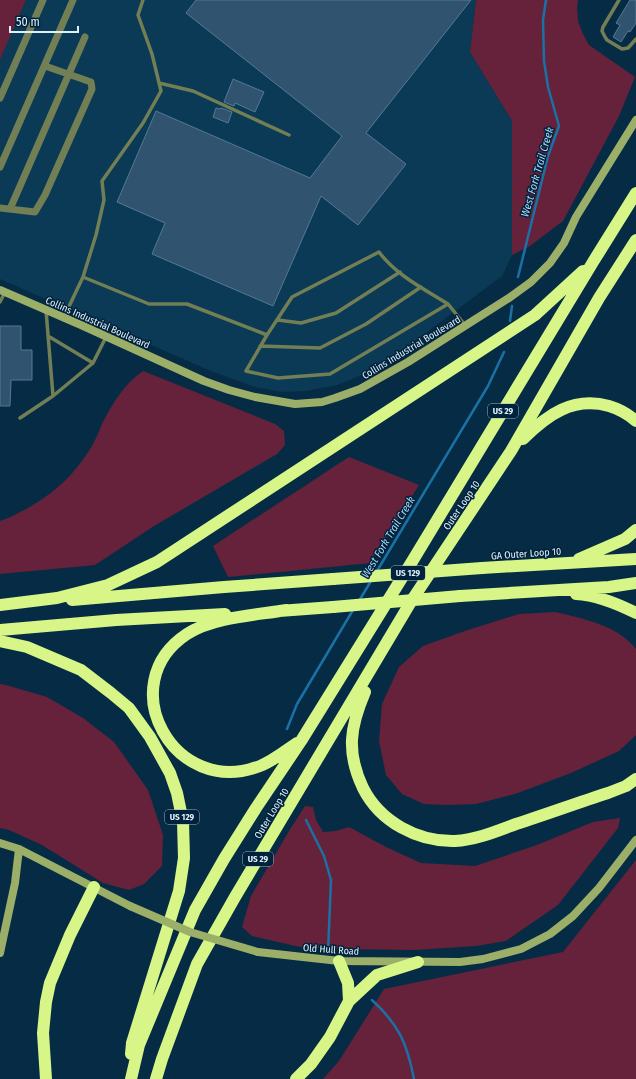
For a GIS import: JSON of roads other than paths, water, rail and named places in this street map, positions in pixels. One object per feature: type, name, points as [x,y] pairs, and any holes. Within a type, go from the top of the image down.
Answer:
[{"type":"highway","name":"US 29","points":[[130,1079],[139,1045],[195,910],[224,859],[301,741],[413,560],[636,193]]},
{"type":"highway","name":"US 29","points":[[511,451],[599,298],[636,240]]},
{"type":"highway","points":[[0,605],[57,598],[108,585],[157,562],[535,315],[593,262]]},
{"type":"highway","points":[[511,451],[534,428],[551,415],[564,408],[580,403],[600,404],[619,409],[636,421]]},
{"type":"highway","name":"Outer Loop 10","points":[[156,1079],[197,964],[235,897],[412,600],[511,451]]},
{"type":"highway","name":"US 129","points":[[572,562],[625,539],[636,530]]},
{"type":"highway","name":"GA Outer Loop 10","points":[[0,605],[482,568],[636,559]]},
{"type":"highway","points":[[0,630],[116,620],[334,607],[460,596],[609,587],[636,583]]},
{"type":"highway","points":[[528,592],[583,594],[612,602],[636,613]]},
{"type":"highway","points":[[287,610],[217,621],[188,634],[174,645],[165,656],[159,667],[153,693],[154,706],[157,719],[163,733],[174,747],[185,758],[196,764],[216,770],[242,770],[261,766],[301,741]]},
{"type":"highway","name":"US 129","points":[[0,641],[26,647],[81,670],[111,692],[129,708],[150,737],[170,773],[178,793],[183,822],[184,851],[179,891],[132,1043],[130,1079]]},
{"type":"highway","points":[[382,650],[354,721],[352,753],[359,779],[371,802],[389,819],[413,834],[427,838],[456,841],[475,838],[608,793],[626,786],[636,779]]},
{"type":"highway","points":[[46,1079],[43,1033],[46,1002],[50,983],[70,935],[94,887]]},
{"type":"highway","points":[[339,962],[348,982],[349,1000]]},
{"type":"highway","points":[[296,1079],[311,1064],[330,1037],[349,1000],[377,975],[418,962]]},
{"type":"street","points":[[0,98],[43,0]]},
{"type":"street","points":[[0,167],[73,0]]},
{"type":"street","points":[[10,209],[85,37]]},
{"type":"street","points":[[0,208],[35,212],[45,195],[92,89],[91,82],[45,66]]},
{"type":"street","name":"Collins Industrial Boulevard","points":[[2,291],[107,336],[204,381],[229,390],[282,402],[309,403],[335,398],[360,389],[408,362],[531,282],[550,263],[564,243],[576,217],[636,120]]},
{"type":"street","name":"Old Hull Road","points":[[0,843],[19,849],[130,906],[190,932],[258,952],[339,962],[460,962],[483,959],[521,949],[550,934],[582,907],[636,840]]},
{"type":"street","points":[[0,953],[15,883],[19,849]]},
{"type":"lane","points":[[64,317],[83,277],[96,235],[104,200],[102,181],[143,123],[161,91],[152,54],[138,15],[143,0]]},
{"type":"lane","points":[[619,0],[603,27],[603,34],[607,40],[622,49],[628,48],[636,39]]},
{"type":"lane","points":[[159,83],[193,91],[289,135]]},
{"type":"lane","points":[[448,304],[330,374],[278,378],[246,371],[260,346],[292,298],[379,252],[388,263],[448,304],[465,325]]},
{"type":"lane","points":[[278,320],[302,323],[336,313],[400,272]]},
{"type":"lane","points":[[83,277],[150,304],[187,304],[267,335]]},
{"type":"lane","points":[[260,346],[320,348],[366,324],[421,287]]},
{"type":"lane","points":[[0,302],[2,291]]},
{"type":"lane","points":[[46,309],[53,396]]},
{"type":"lane","points":[[48,336],[92,363]]},
{"type":"lane","points":[[20,418],[53,396],[92,363],[107,336]]},
{"type":"waterway","name":"West Fork Trail Creek","points":[[518,277],[548,156],[559,126],[548,87],[544,61],[543,20],[546,0]]},
{"type":"waterway","name":"West Fork Trail Creek","points":[[510,321],[512,306]]},
{"type":"waterway","name":"West Fork Trail Creek","points":[[377,571],[488,386],[504,352]]},
{"type":"waterway","name":"West Fork Trail Creek","points":[[359,601],[371,581]]},
{"type":"waterway","name":"West Fork Trail Creek","points":[[287,729],[297,704],[353,610]]},
{"type":"waterway","name":"West Fork Trail Creek","points":[[306,820],[324,856],[331,880],[328,952]]},
{"type":"waterway","name":"West Fork Trail Creek","points":[[372,1000],[389,1018],[400,1035],[405,1045],[414,1079]]}]
